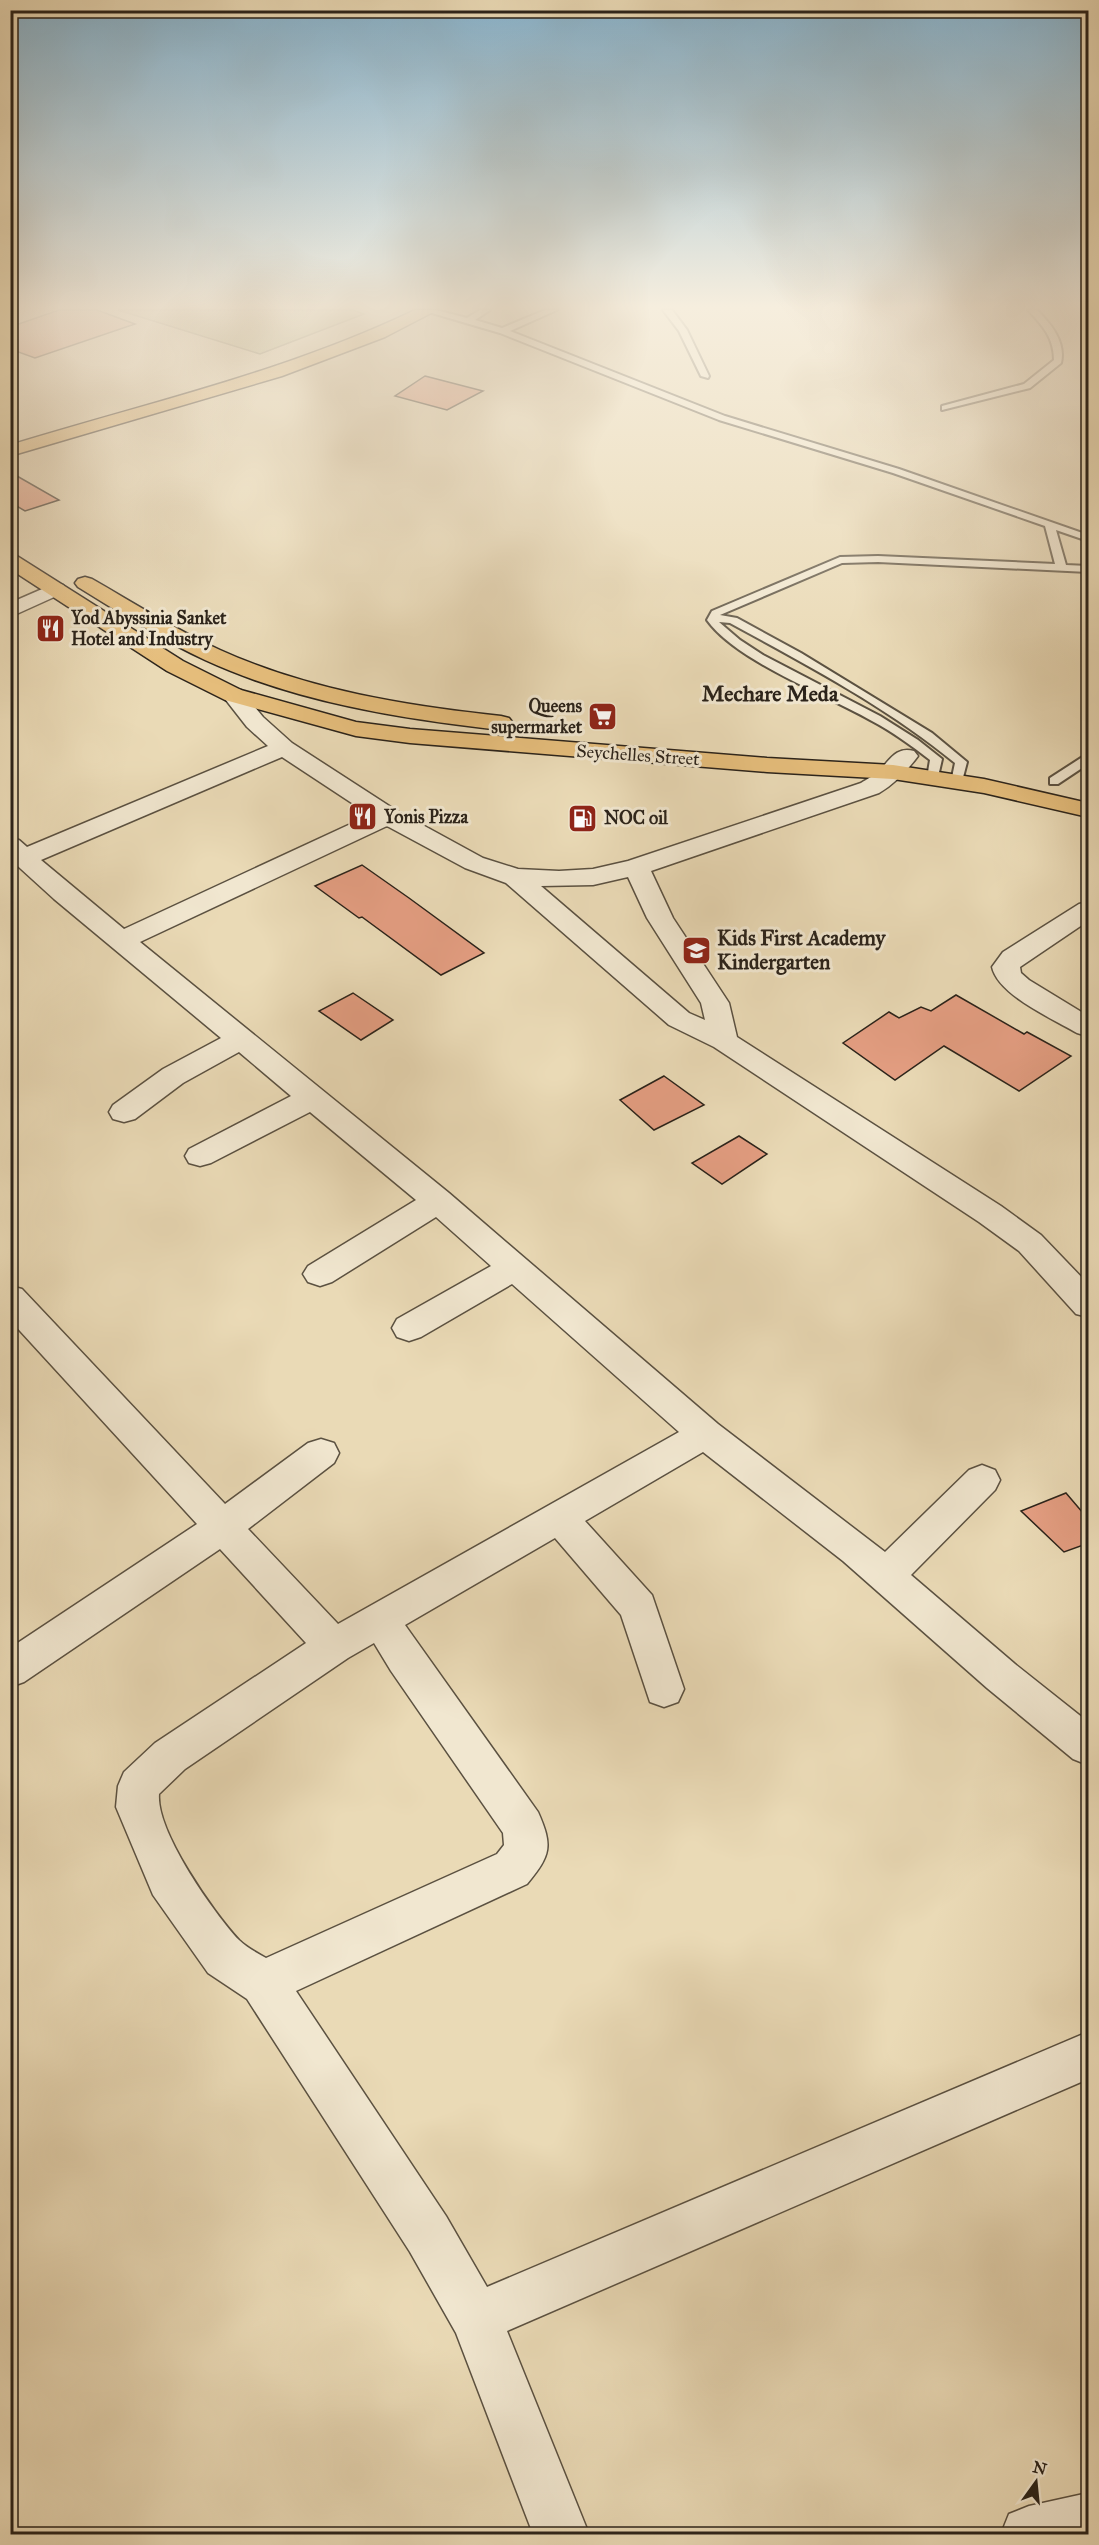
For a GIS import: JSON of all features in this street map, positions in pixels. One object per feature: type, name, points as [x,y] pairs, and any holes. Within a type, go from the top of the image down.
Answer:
[{"type":"main road","points":[[10,439],[41,429]]},
{"type":"main road","points":[[10,451],[85,429]]},
{"type":"main road","name":"Seychelles Street","points":[[10,538],[177,637],[232,663],[305,687],[420,712],[497,723],[1054,781],[1089,791]]},
{"type":"main road","name":"Seychelles Street","points":[[10,560],[175,666],[233,695],[356,729],[410,736],[755,764],[899,764]]},
{"type":"main road","name":"Seychelles Street","points":[[959,772],[1089,810]]},
{"type":"street","points":[[10,611],[56,589]]},
{"type":"street","points":[[233,695],[255,722],[284,748],[388,816],[474,863],[515,877],[559,879],[593,877],[636,867],[870,788],[899,764]]},
{"type":"street","points":[[284,748],[18,851],[63,893],[438,1201],[705,1434],[886,1575],[1001,1676],[1089,1746]]},
{"type":"street","points":[[123,940],[388,816]]},
{"type":"street","points":[[636,867],[660,918],[715,1003],[724,1041]]},
{"type":"street","points":[[515,877],[679,1018],[724,1041],[980,1208],[1030,1243],[1089,1305]]},
{"type":"street","points":[[1087,1027],[1019,986],[1008,976],[1006,967],[1013,958],[1089,910]]},
{"type":"street","points":[[124,1112],[173,1076],[241,1039]]},
{"type":"street","points":[[200,1156],[312,1098]]},
{"type":"street","points":[[320,1274],[438,1201]]},
{"type":"street","points":[[409,1328],[514,1268]]},
{"type":"street","points":[[10,1298],[334,1646]]},
{"type":"street","points":[[561,2535],[476,2318],[428,2234],[263,1983],[224,1957],[168,1880],[137,1807],[139,1785],[170,1756],[334,1646],[705,1434]]},
{"type":"street","points":[[10,1670],[223,1527],[321,1453]]},
{"type":"street","points":[[886,1575],[982,1480]]},
{"type":"street","points":[[559,1517],[638,1607],[664,1689]]},
{"type":"street","points":[[263,1983],[512,1869],[527,1851],[523,1826],[411,1668],[380,1618]]},
{"type":"street","points":[[476,2318],[1089,2055]]},
{"type":"street","points":[[1029,2535],[1089,2522]]},
{"type":"lane","points":[[757,429],[896,471],[1089,538]]},
{"type":"lane","points":[[1049,524],[1061,567]]},
{"type":"lane","points":[[934,769],[914,741],[875,717],[777,667],[744,647],[715,628],[714,618],[720,610],[840,560],[878,559],[1089,569]]},
{"type":"lane","points":[[714,618],[733,620],[797,655],[920,729],[959,772]]},
{"type":"lane","points":[[1054,781],[1089,759]]},
{"type":"building","points":[[10,472],[59,500],[25,511],[10,502]]},
{"type":"building","points":[[362,865],[484,953],[441,975],[315,886]]},
{"type":"building","points":[[353,993],[393,1020],[361,1040],[319,1011]]},
{"type":"building","points":[[956,995],[1024,1034],[1027,1032],[1071,1056],[1019,1091],[944,1046],[895,1080],[843,1043],[889,1012],[899,1018],[921,1007],[931,1011]]},
{"type":"building","points":[[664,1076],[704,1105],[654,1130],[620,1100]]},
{"type":"building","points":[[739,1136],[767,1154],[722,1184],[692,1163]]},
{"type":"building","points":[[1066,1493],[1089,1520],[1089,1543],[1064,1552],[1021,1511]]},
{"type":"place","name":"Yod Abyssinia Sanket Hotel and Industry","points":[[50,628]]},
{"type":"place","name":"Queens supermarket","points":[[603,716]]},
{"type":"place","name":"Yonis Pizza","points":[[363,817]]},
{"type":"place","name":"NOC oil","points":[[583,818]]},
{"type":"place","name":"Kids First Academy Kindergarten","points":[[696,950]]},
{"type":"district","name":"Mechare Meda","points":[[770,693]]}]
